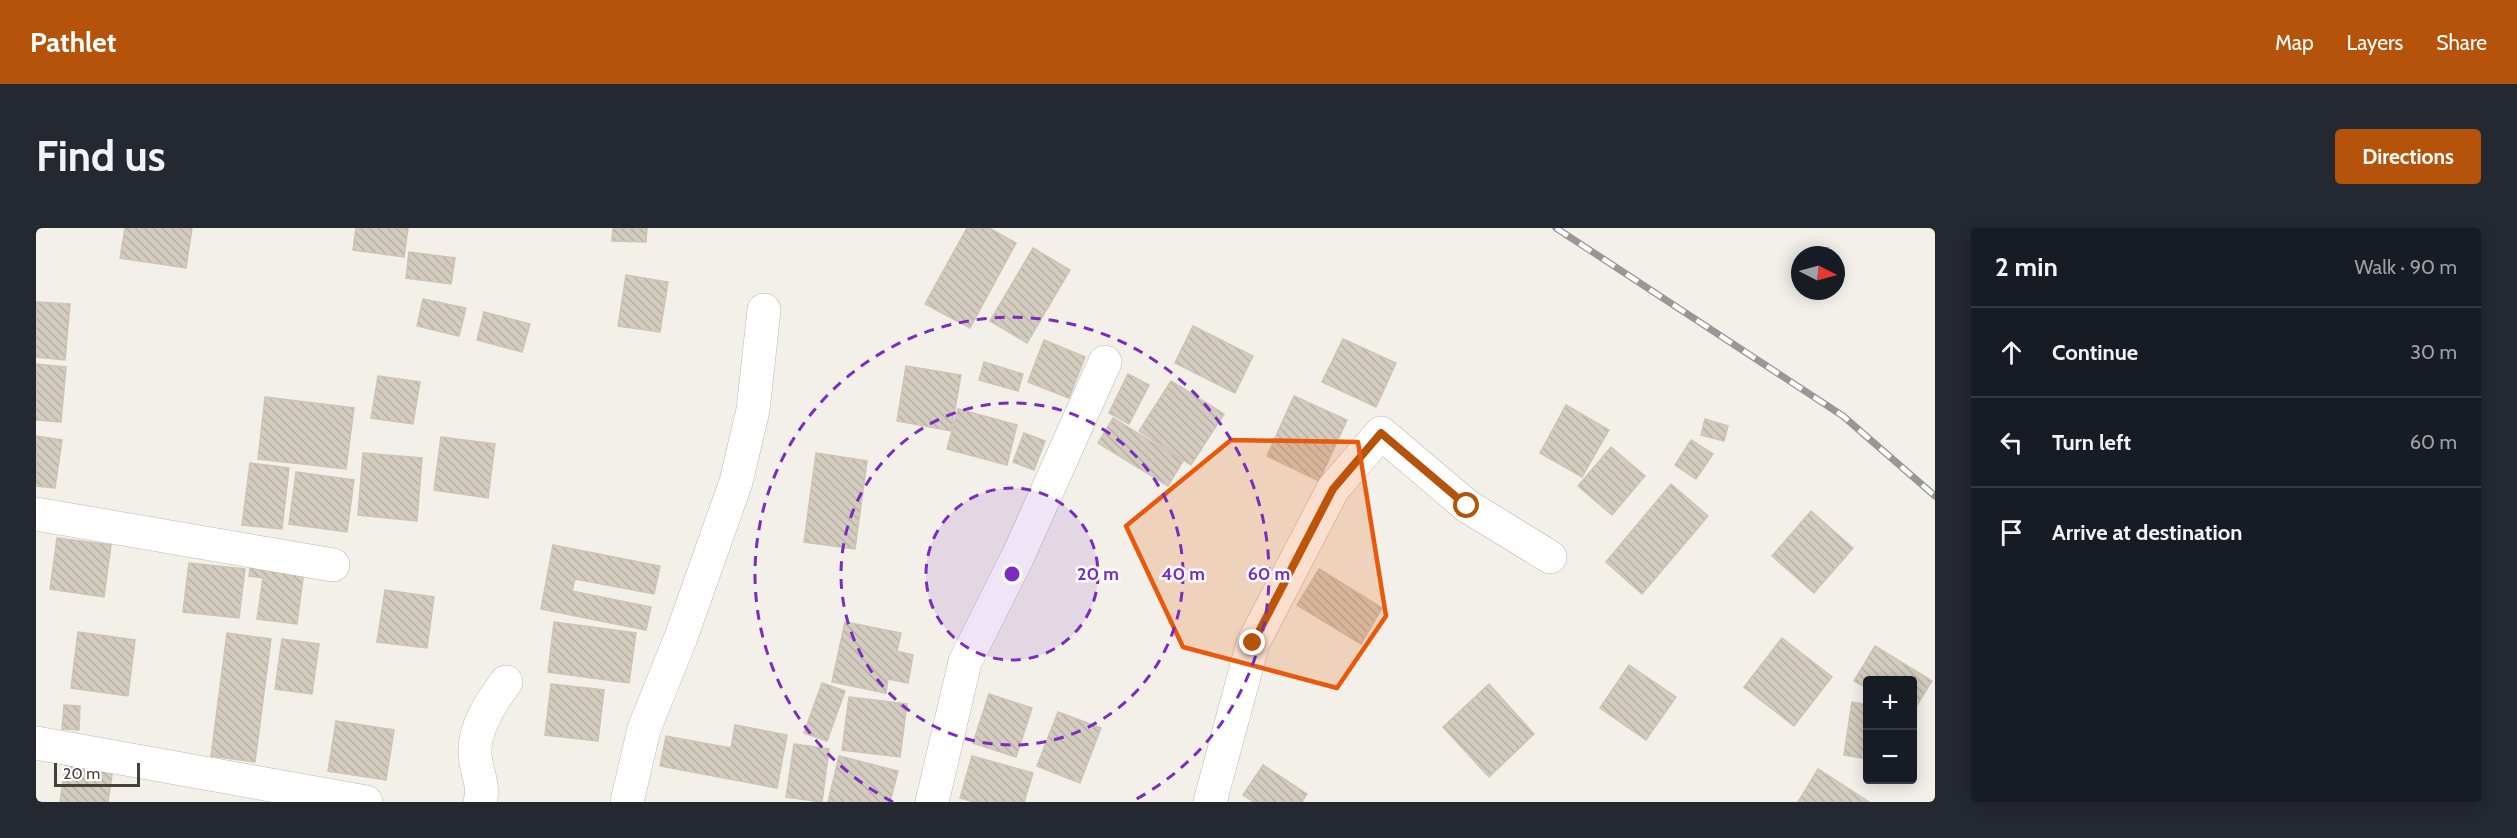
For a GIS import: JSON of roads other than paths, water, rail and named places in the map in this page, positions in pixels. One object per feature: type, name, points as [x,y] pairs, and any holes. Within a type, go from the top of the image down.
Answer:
[{"type":"street","points":[[627,802],[644,729],[681,637],[735,482],[753,410],[764,310]]},
{"type":"street","points":[[932,802],[965,662],[1018,556],[1105,363]]},
{"type":"street","points":[[1210,802],[1253,643],[1333,489],[1381,433],[1467,506],[1550,557]]},
{"type":"street","points":[[36,514],[333,565]]},
{"type":"street","points":[[480,802],[482,788],[474,754],[489,704],[506,682]]},
{"type":"street","points":[[36,743],[202,788],[366,802]]},
{"type":"railway","points":[[1556,228],[1843,416],[1935,496]]}]
